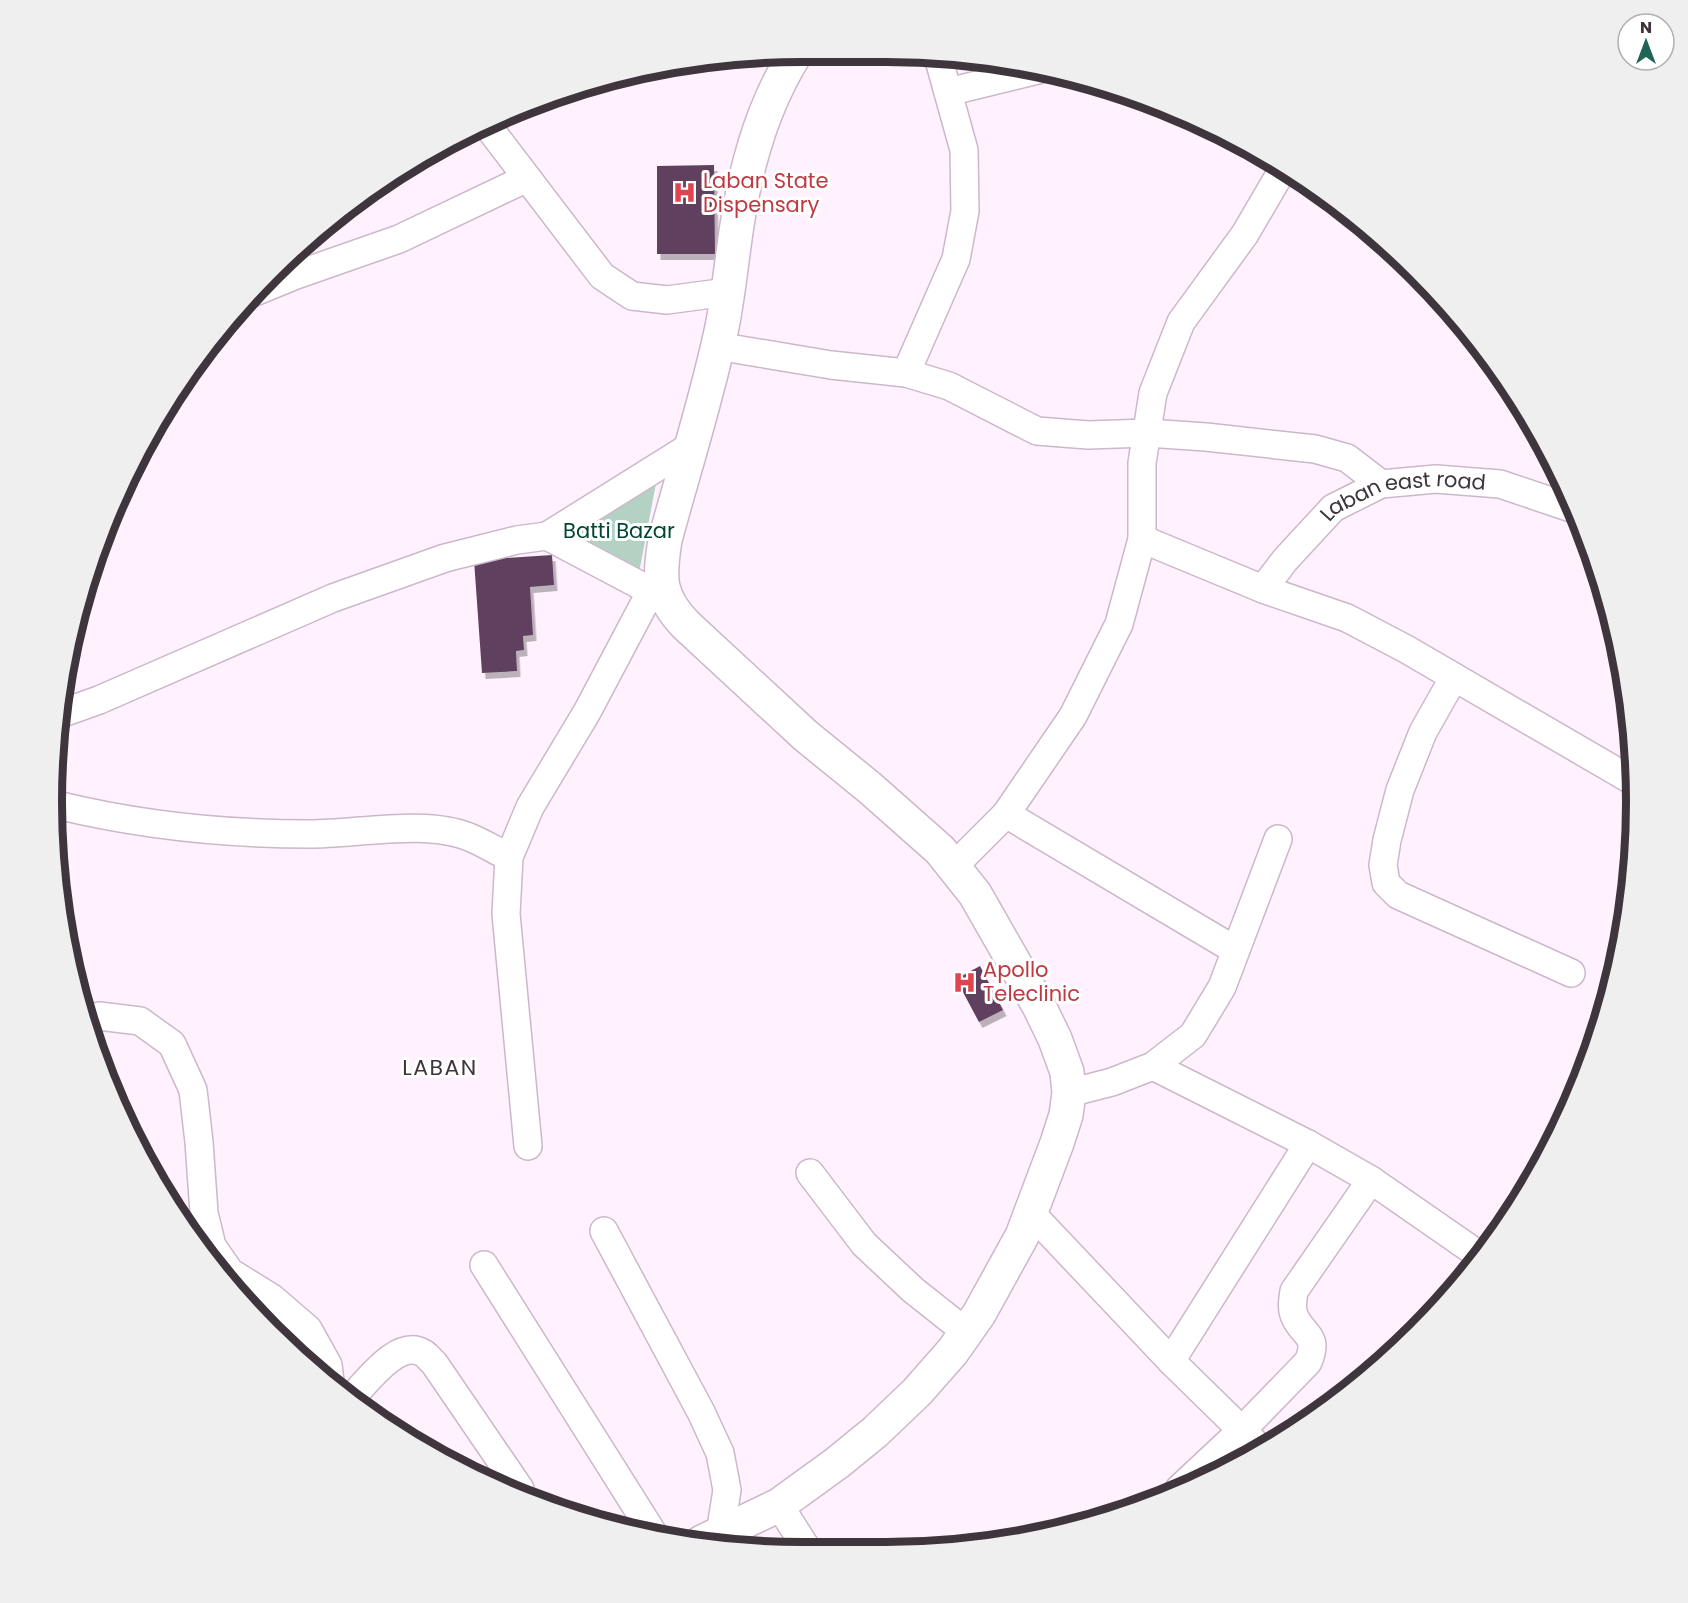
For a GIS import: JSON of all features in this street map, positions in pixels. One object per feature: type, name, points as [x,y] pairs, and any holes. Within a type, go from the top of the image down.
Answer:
[{"type":"street","points":[[528,1146],[506,914],[509,857],[530,807],[661,585],[665,540],[717,346],[738,216],[754,150],[768,107],[790,62]]},
{"type":"street","points":[[906,373],[956,259],[965,211],[964,150],[941,64]]},
{"type":"street","points":[[948,92],[1021,74]]},
{"type":"street","points":[[491,130],[602,276],[632,296],[667,300],[727,292]]},
{"type":"street","points":[[953,867],[1006,814],[1073,716],[1119,624],[1142,539],[1142,463],[1153,393],[1181,322],[1245,234],[1279,175]]},
{"type":"street","points":[[272,285],[399,238],[527,178]]},
{"type":"street","points":[[717,346],[831,365],[906,373],[949,386],[1037,431],[1088,435],[1147,433],[1245,440],[1315,449],[1347,458],[1381,484]]},
{"type":"street","points":[[67,711],[99,700],[333,598],[445,558],[518,540],[547,536],[691,446]]},
{"type":"street","name":"Laban east road","points":[[1263,589],[1285,560],[1333,508],[1381,484],[1436,479],[1500,484],[1564,506]]},
{"type":"street","points":[[547,536],[658,592],[686,625],[806,736],[870,788],[940,850],[975,894],[1039,1006],[1055,1039],[1066,1072],[1069,1093],[1066,1115],[1031,1213],[1022,1236],[1001,1275],[966,1332],[917,1392],[875,1432],[779,1505],[715,1536]]},
{"type":"street","points":[[1142,539],[1263,589],[1347,618],[1625,777]]},
{"type":"street","points":[[1454,677],[1423,732],[1400,790],[1383,865],[1386,883],[1398,895],[1570,973]]},
{"type":"street","points":[[62,806],[106,817],[202,829],[311,834],[426,828],[467,836],[509,857]]},
{"type":"street","points":[[1006,814],[1235,950]]},
{"type":"street","points":[[1069,1093],[1112,1082],[1153,1066],[1193,1035],[1222,987],[1278,839]]},
{"type":"street","points":[[94,1017],[140,1021],[172,1044],[193,1090],[204,1213],[212,1246],[226,1267]]},
{"type":"street","points":[[1153,1066],[1308,1144],[1371,1180],[1474,1252]]},
{"type":"street","points":[[1171,1360],[1308,1144]]},
{"type":"street","points":[[810,1173],[864,1244],[913,1290],[966,1332]]},
{"type":"street","points":[[1196,1473],[1243,1429],[1308,1362],[1313,1350],[1311,1338],[1294,1317],[1292,1304],[1294,1291],[1371,1180]]},
{"type":"street","points":[[1031,1213],[1171,1360],[1255,1442]]},
{"type":"street","points":[[604,1231],[720,1452],[726,1490],[712,1536]]},
{"type":"street","points":[[484,1265],[648,1525]]},
{"type":"street","points":[[232,1273],[272,1298],[308,1329],[329,1370]]},
{"type":"street","points":[[356,1393],[390,1357],[406,1349],[422,1352],[434,1363],[517,1485]]},
{"type":"street","points":[[779,1505],[803,1542]]},
{"type":"green space","name":"Batti Bazar","points":[[658,473],[639,573],[564,532]]},
{"type":"building","points":[[714,165],[715,254],[657,254],[657,166]]},
{"type":"building","points":[[552,555],[554,585],[530,587],[533,635],[523,636],[524,650],[516,651],[517,671],[482,673],[474,560]]},
{"type":"building","points":[[980,966],[1003,1010],[979,1022],[956,979]]},
{"type":"place","name":"Laban State Dispensary","points":[[685,193]]},
{"type":"place","name":"Apollo Teleclinic","points":[[965,982]]},
{"type":"district","name":"LABAN","points":[[440,1067]]}]
